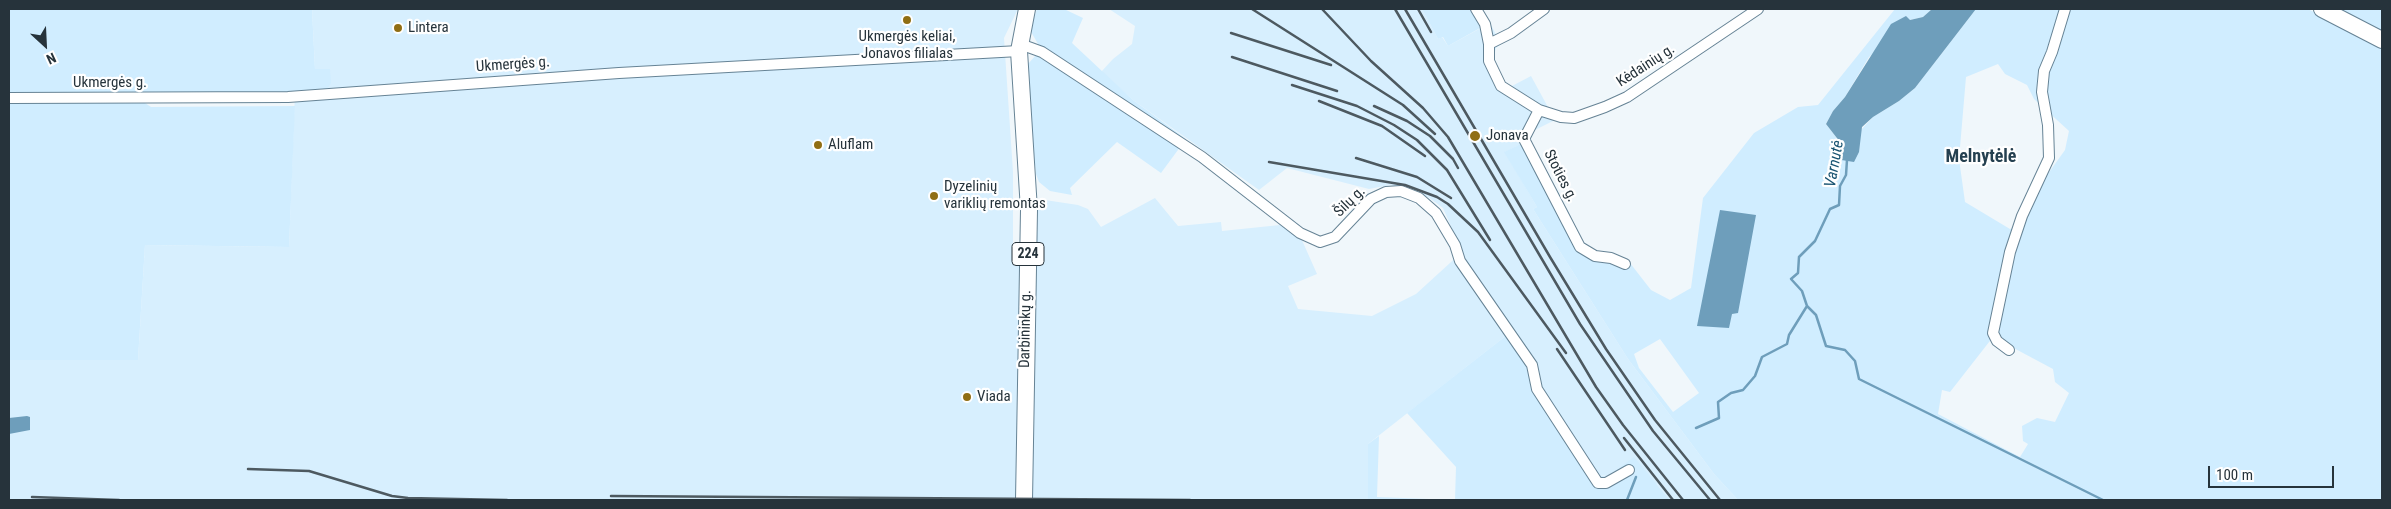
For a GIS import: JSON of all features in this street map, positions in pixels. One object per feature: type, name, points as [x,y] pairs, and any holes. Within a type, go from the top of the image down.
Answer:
[{"type":"main road","name":"Darbininkų g.","points":[[1024,500],[1029,210],[1020,48],[1027,9]]},
{"type":"main road","points":[[2322,9],[2382,40]]},
{"type":"street","points":[[1476,9],[1485,24],[1489,44],[1489,61],[1501,86],[1539,110]]},
{"type":"street","points":[[1489,44],[1511,34],[1544,9]]},
{"type":"street","name":"Kėdainių g.","points":[[1539,110],[1561,117],[1574,118],[1605,108],[1628,97],[1758,9]]},
{"type":"street","points":[[2009,350],[1997,341],[1993,333],[2010,252],[2022,216],[2049,158],[2050,143],[2042,92],[2044,71],[2065,9]]},
{"type":"street","name":"Ukmergės g.","points":[[9,98],[288,97],[619,73],[1020,48]]},
{"type":"street","name":"Šilų g.","points":[[1020,48],[1042,52],[1202,157],[1300,233],[1320,242],[1335,238],[1372,199],[1386,192],[1401,191],[1419,198],[1436,212],[1454,245],[1460,262],[1532,365],[1537,389],[1598,483],[1606,483],[1629,470]]},
{"type":"street","name":"Stoties g.","points":[[1539,110],[1524,138],[1580,247],[1595,256],[1611,258],[1625,264]]},
{"type":"shaded area","points":[[9,9],[312,9],[315,69],[330,69],[331,83],[327,89],[295,92],[9,94]]},
{"type":"shaded area","points":[[312,9],[1018,9],[1004,38],[1013,172],[1013,265],[1036,266],[1038,209],[1040,203],[1045,200],[1078,205],[1088,209],[1101,227],[1155,198],[1178,226],[1221,222],[1222,231],[1280,225],[1301,238],[1317,274],[1288,286],[1298,309],[1372,316],[1416,294],[1462,252],[1443,208],[1428,197],[1408,189],[1390,185],[1369,189],[1287,168],[1259,190],[1133,100],[1101,72],[1113,59],[1132,44],[1135,26],[1109,9],[1422,9],[1438,39],[1442,37],[1448,46],[1490,23],[1501,44],[1496,48],[1494,56],[1495,67],[1499,76],[1512,86],[1531,76],[1555,120],[1529,133],[1527,141],[1505,152],[1537,207],[1533,209],[1628,359],[1714,474],[1738,500],[1670,500],[1657,484],[1600,475],[1541,389],[1512,331],[1368,444],[1368,500],[9,500],[9,360],[138,360],[145,245],[289,247],[295,92],[315,69]]},
{"type":"shaded area","points":[[1037,9],[1064,9],[1083,18],[1072,43],[1133,100],[1186,139],[1161,173],[1117,142],[1070,188],[1072,195],[1050,191],[1039,182],[1036,174],[1027,81],[1028,64],[1036,55],[1038,44],[1030,30]]},
{"type":"shaded area","points":[[1422,9],[1471,9],[1482,27],[1448,46],[1443,37],[1438,39]]},
{"type":"shaded area","points":[[1895,9],[1932,9],[1923,17],[1910,20],[1869,57],[1845,97],[1833,111],[1826,124],[1840,142],[1835,158],[1873,117],[1899,101],[1915,88],[1976,9],[2308,9],[2382,48],[2382,500],[1738,500],[1714,474],[1628,359],[1533,209],[1537,207],[1504,152],[1527,141],[1581,242],[1594,254],[1617,257],[1630,263],[1651,290],[1670,300],[1691,288],[1703,198],[1754,133],[1798,107],[1818,105]],"holes":[[[1998,64],[2005,74],[2027,85],[2034,99],[2069,131],[2065,150],[2042,182],[2021,225],[2010,229],[1965,202],[1959,159],[1966,77]],[[1993,337],[2053,369],[2055,382],[2069,393],[2055,422],[2037,418],[2022,426],[2023,441],[2028,444],[2020,457],[1938,414],[1942,390],[1950,392]],[[1660,339],[1699,393],[1673,412],[1639,368],[1634,354]]]},
{"type":"shaded area","points":[[1932,9],[1976,9],[1915,88],[1899,101],[1873,117],[1862,127],[1859,152],[1854,162],[1835,159],[1840,142],[1826,124],[1833,111],[1845,97],[1891,24],[1906,16],[1910,20],[1923,17]]},
{"type":"shaded area","points":[[2338,9],[2382,9],[2382,32]]},
{"type":"shaded area","points":[[9,103],[145,103],[151,107],[295,106],[289,247],[145,245],[138,360],[9,360]]},
{"type":"shaded area","points":[[1720,210],[1756,215],[1738,313],[1732,314],[1729,328],[1697,326]]},
{"type":"shaded area","points":[[1512,331],[1541,389],[1600,475],[1607,477],[1634,457],[1670,500],[1455,500],[1456,467],[1407,413]]},
{"type":"shaded area","points":[[30,417],[30,430],[9,434],[9,418]]},
{"type":"shaded area","points":[[1379,436],[1377,497],[1455,500],[1368,500],[1368,444]]},
{"type":"waterway","name":"Varnutė","points":[[1696,428],[1719,418],[1718,402],[1731,393],[1743,390],[1755,376],[1762,357],[1787,344],[1789,335],[1807,306],[1802,291],[1791,279],[1798,273],[1799,257],[1815,241],[1830,209],[1839,205],[1840,186],[1846,175],[1847,160]]},
{"type":"waterway","points":[[1807,306],[1816,315],[1826,346],[1845,350],[1855,361],[1859,379],[2103,500]]},
{"type":"waterway","name":"Varnutė","points":[[1627,500],[1636,477]]},
{"type":"railway","points":[[1252,9],[1403,105],[1435,134]]},
{"type":"railway","points":[[1322,9],[1371,61],[1423,108],[1448,137],[1596,387],[1623,425],[1683,500]]},
{"type":"railway","points":[[1395,9],[1580,324],[1653,431],[1710,500]]},
{"type":"railway","points":[[1405,9],[1606,349],[1655,420],[1720,500]]},
{"type":"railway","points":[[1418,9],[1431,32]]},
{"type":"railway","points":[[1231,33],[1331,65]]},
{"type":"railway","points":[[1232,57],[1337,91]]},
{"type":"railway","points":[[1292,85],[1357,106],[1394,125],[1417,140],[1447,170],[1490,240]]},
{"type":"railway","points":[[1319,101],[1382,126],[1425,156]]},
{"type":"railway","points":[[1374,106],[1407,121],[1430,136],[1453,159],[1458,168]]},
{"type":"railway","points":[[1356,158],[1417,177],[1451,198]]},
{"type":"railway","points":[[1269,162],[1405,185],[1437,197],[1448,204],[1478,232],[1566,353]]},
{"type":"railway","points":[[1557,349],[1625,450]]},
{"type":"railway","points":[[1624,438],[1673,500]]},
{"type":"railway","points":[[248,469],[309,471],[392,496],[408,498],[507,500]]},
{"type":"railway","points":[[611,496],[1190,500]]},
{"type":"railway","points":[[32,497],[119,500]]},
{"type":"place","name":"Ukmergės keliai, Jonavos filialas","points":[[907,20]]},
{"type":"place","name":"Lintera","points":[[398,28]]},
{"type":"place","name":"Jonava","points":[[1475,136]]},
{"type":"place","name":"Aluflam","points":[[818,145]]},
{"type":"place","name":"Dyzelinių variklių remontas","points":[[934,196]]},
{"type":"place","name":"Viada","points":[[967,397]]},
{"type":"district","name":"Melnytėlė","points":[[1981,157]]}]
